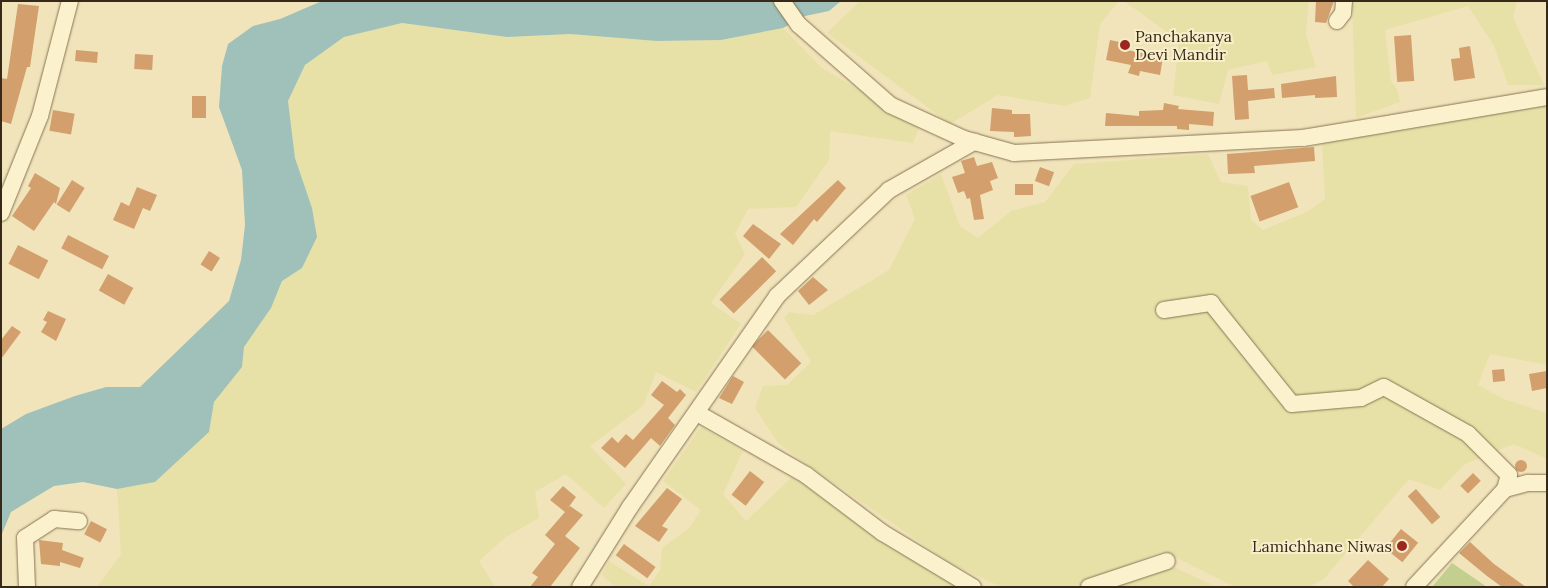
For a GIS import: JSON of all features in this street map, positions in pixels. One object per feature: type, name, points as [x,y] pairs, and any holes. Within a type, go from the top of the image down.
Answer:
[{"type":"street","points":[[1,213],[40,116],[70,1]]},
{"type":"street","points":[[782,1],[799,25],[890,105],[974,142],[1014,153],[1304,138],[1547,97]]},
{"type":"street","points":[[1337,22],[1343,13],[1344,1]]},
{"type":"street","points":[[580,587],[630,507],[777,296],[889,190],[974,142]]},
{"type":"street","points":[[1164,310],[1211,303],[1292,404],[1361,398],[1384,387],[1468,434],[1509,475],[1505,489],[1414,587]]},
{"type":"street","points":[[697,413],[806,475],[883,533],[973,587]]},
{"type":"street","points":[[1505,489],[1547,482]]},
{"type":"street","points":[[27,587],[25,538],[54,519],[79,521]]},
{"type":"street","points":[[1089,587],[1166,561]]},
{"type":"shaded area","points":[[860,1],[1119,1],[1100,24],[1090,98],[1064,106],[998,95],[950,124],[827,33]]},
{"type":"shaded area","points":[[1124,1],[1309,1],[1306,35],[1316,67],[1272,75],[1267,61],[1228,70],[1219,104],[1173,95],[1179,41]]},
{"type":"shaded area","points":[[1352,1],[1517,1],[1513,17],[1544,85],[1508,85],[1494,46],[1468,6],[1385,30],[1391,81],[1397,89],[1400,102],[1356,118]]},
{"type":"shaded area","points":[[402,23],[507,37],[570,34],[657,41],[721,40],[783,28],[822,68],[920,125],[913,143],[830,131],[829,160],[796,207],[748,209],[735,234],[745,254],[711,303],[741,324],[696,392],[656,372],[643,406],[590,446],[626,484],[604,508],[566,474],[535,492],[539,518],[506,537],[479,561],[495,587],[97,587],[121,554],[117,489],[155,482],[209,432],[214,402],[242,367],[244,347],[271,308],[282,281],[302,268],[312,208],[295,158],[288,101],[305,65],[344,37]]},
{"type":"shaded area","points":[[1547,104],[1547,365],[1490,354],[1478,385],[1504,399],[1547,413],[1547,459],[1514,444],[1465,464],[1440,490],[1409,479],[1324,579],[1309,587],[1235,587],[1163,551],[1073,587],[1001,587],[950,563],[799,459],[778,443],[755,408],[763,386],[787,385],[811,362],[784,318],[789,312],[813,315],[889,270],[915,219],[906,195],[941,174],[960,226],[978,238],[1011,211],[1045,202],[1074,164],[1208,154],[1221,182],[1248,186],[1251,220],[1263,230],[1309,211],[1325,199],[1322,141]]},
{"type":"shaded area","points":[[701,427],[743,451],[723,494],[746,521],[792,477],[939,574],[964,587],[615,587],[602,575],[609,561],[649,586],[660,570],[662,548],[689,528],[701,510],[663,481]]},
{"type":"shaded area","points":[[1174,567],[1216,587],[1108,587]]},
{"type":"green space","points":[[1452,563],[1487,587],[1432,587]]},
{"type":"water","points":[[322,1],[841,1],[829,11],[805,16],[783,28],[721,40],[657,41],[570,34],[507,37],[402,23],[344,37],[305,65],[288,101],[295,158],[312,208],[317,237],[302,268],[282,281],[271,308],[244,347],[242,367],[214,402],[209,432],[155,482],[117,489],[83,482],[54,486],[11,512],[1,536],[1,429],[26,414],[75,396],[106,387],[140,387],[229,301],[241,260],[245,225],[242,170],[219,107],[222,66],[228,44],[253,26],[280,19]]},
{"type":"building","points":[[1316,1],[1334,1],[1326,23],[1315,22]]},
{"type":"building","points":[[18,4],[39,6],[30,67],[27,67],[11,124],[1,121],[1,78],[7,79]]},
{"type":"building","points":[[1411,35],[1414,81],[1397,82],[1394,36]]},
{"type":"building","points":[[1110,40],[1129,44],[1127,50],[1163,57],[1160,75],[1140,71],[1139,76],[1128,73],[1131,65],[1106,60]]},
{"type":"building","points":[[1470,46],[1475,78],[1454,81],[1451,59],[1460,58],[1459,48]]},
{"type":"building","points":[[76,50],[98,52],[97,63],[75,61]]},
{"type":"building","points":[[135,54],[153,55],[152,70],[134,69]]},
{"type":"building","points":[[1247,75],[1248,90],[1274,88],[1275,98],[1248,101],[1249,119],[1235,120],[1232,76]]},
{"type":"building","points":[[1336,76],[1337,97],[1315,98],[1315,95],[1282,98],[1281,84]]},
{"type":"building","points":[[192,96],[206,96],[206,118],[192,118]]},
{"type":"building","points":[[1164,103],[1179,106],[1178,109],[1214,112],[1213,126],[1189,124],[1189,130],[1177,129],[1177,126],[1105,126],[1106,113],[1139,116],[1139,111],[1163,110]]},
{"type":"building","points":[[992,108],[1012,110],[1012,114],[1030,114],[1031,136],[1014,137],[1014,132],[990,131]]},
{"type":"building","points":[[53,110],[75,114],[71,135],[49,131]]},
{"type":"building","points":[[1314,147],[1315,161],[1254,166],[1255,173],[1228,174],[1227,154]]},
{"type":"building","points":[[974,157],[977,166],[992,162],[998,178],[990,181],[993,190],[980,195],[984,219],[974,220],[970,198],[967,199],[964,191],[958,193],[952,177],[965,173],[961,161]]},
{"type":"building","points":[[1040,167],[1054,172],[1049,186],[1035,181]]},
{"type":"building","points":[[35,173],[60,188],[56,204],[54,202],[34,231],[12,216],[31,188],[28,186]]},
{"type":"building","points":[[72,180],[85,188],[69,213],[57,205]]},
{"type":"building","points":[[838,180],[846,188],[817,222],[814,219],[793,245],[780,234]]},
{"type":"building","points":[[1289,182],[1298,207],[1260,221],[1250,196]]},
{"type":"building","points":[[1015,184],[1033,184],[1033,195],[1015,195]]},
{"type":"building","points":[[137,187],[157,195],[150,211],[143,208],[134,229],[113,220],[121,202],[129,206]]},
{"type":"building","points":[[753,224],[781,244],[769,259],[743,236]]},
{"type":"building","points":[[68,235],[109,256],[102,269],[61,248]]},
{"type":"building","points":[[18,245],[48,260],[39,279],[8,264]]},
{"type":"building","points":[[209,251],[220,258],[212,271],[201,265]]},
{"type":"building","points":[[762,257],[776,271],[734,314],[720,299]]},
{"type":"building","points":[[108,274],[133,288],[124,305],[99,291]]},
{"type":"building","points":[[813,277],[828,290],[809,305],[798,291]]},
{"type":"building","points":[[48,311],[66,319],[56,341],[41,332],[47,322],[43,320]]},
{"type":"building","points":[[12,326],[21,332],[1,359],[1,340]]},
{"type":"building","points":[[768,330],[801,363],[785,379],[752,346]]},
{"type":"building","points":[[1504,369],[1505,381],[1493,382],[1492,370]]},
{"type":"building","points":[[1547,371],[1547,388],[1532,391],[1529,374]]},
{"type":"building","points":[[733,376],[744,382],[732,404],[719,398]]},
{"type":"building","points":[[662,381],[677,392],[680,389],[686,395],[668,418],[675,425],[660,446],[651,438],[625,468],[601,448],[612,437],[618,443],[626,434],[633,440],[664,405],[651,395]]},
{"type":"building","points":[[1521,460],[1527,466],[1521,472],[1515,466]]},
{"type":"building","points":[[750,471],[764,482],[746,506],[732,495]]},
{"type":"building","points":[[1473,473],[1481,481],[1468,494],[1460,486]]},
{"type":"building","points":[[563,486],[576,497],[568,508],[570,506],[583,515],[565,536],[580,548],[550,587],[530,587],[538,577],[532,573],[555,544],[545,535],[565,512],[550,500]]},
{"type":"building","points":[[667,488],[682,499],[662,526],[668,529],[659,542],[635,526]]},
{"type":"building","points":[[1416,489],[1440,517],[1432,524],[1408,496]]},
{"type":"building","points":[[91,521],[107,529],[100,543],[84,534]]},
{"type":"building","name":"Lamichhane Niwas","points":[[1401,529],[1418,543],[1402,562],[1385,548]]},
{"type":"building","points":[[39,540],[63,543],[62,550],[84,558],[80,568],[60,562],[60,566],[41,564]]},
{"type":"building","points":[[1470,542],[1494,564],[1526,587],[1502,587],[1487,576],[1459,553]]},
{"type":"building","points":[[624,544],[656,567],[647,578],[616,555]]},
{"type":"building","points":[[1368,560],[1389,579],[1382,587],[1354,587],[1348,581]]},
{"type":"place","name":"Panchakanya Devi Mandir","points":[[1125,45]]},
{"type":"place","name":"Lamichhane Niwas","points":[[1402,546]]}]
